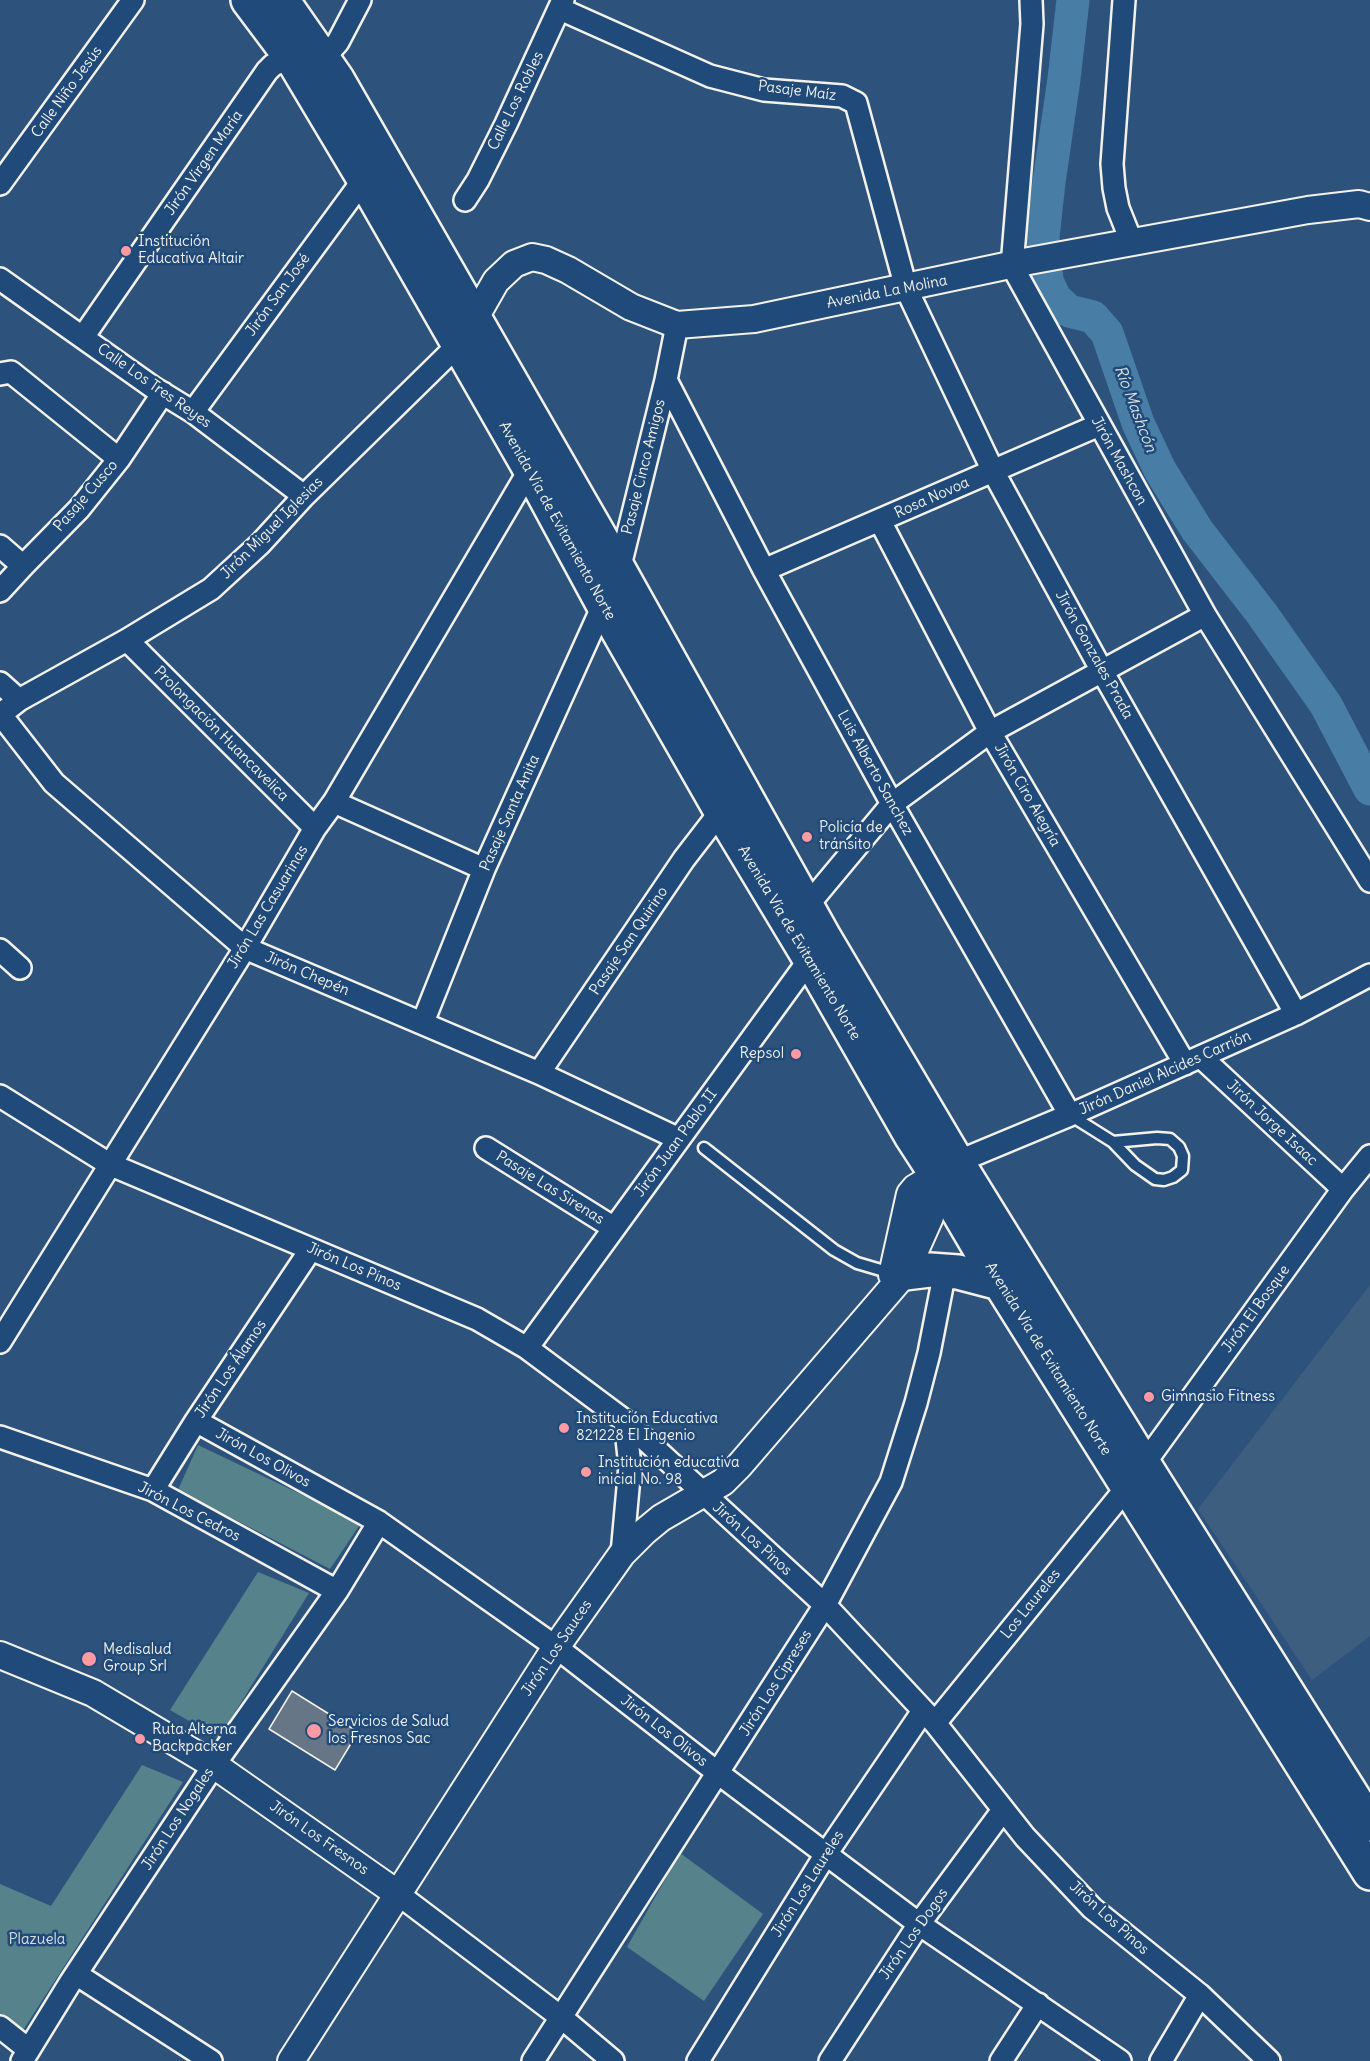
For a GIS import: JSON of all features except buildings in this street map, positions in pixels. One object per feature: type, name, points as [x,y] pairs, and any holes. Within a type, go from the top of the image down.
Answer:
[{"type":"highway","name":"Avenida Vía de Evitamiento Norte","points":[[248,0],[307,57],[466,333],[530,469],[604,606],[721,811],[817,949],[912,1137],[947,1168],[1136,1475],[1370,1873]]},
{"type":"highway","name":"Avenida Vía de Evitamiento Norte","points":[[282,0],[364,179],[619,570],[807,906],[817,949]]},
{"type":"highway","name":"Avenida Vía de Evitamiento Norte","points":[[947,1168],[1000,1283],[1083,1390]]},
{"type":"highway","points":[[895,1280],[930,1270],[958,1272],[1000,1283]]},
{"type":"highway","name":"Avenida Vía de Evitamiento Norte","points":[[1136,1475],[1370,1824]]},
{"type":"street","name":"Calle Niño Jesús","points":[[0,184],[133,0]]},
{"type":"street","points":[[307,57],[335,46],[360,0]]},
{"type":"street","points":[[1020,264],[1032,24],[1030,0]]},
{"type":"street","points":[[1122,244],[1112,164],[1124,0]]},
{"type":"street","name":"Calle Los Robles","points":[[465,200],[478,180],[562,4]]},
{"type":"street","name":"Pasaje Maíz","points":[[562,4],[710,76],[764,90],[842,96],[856,103],[906,288]]},
{"type":"street","name":"Jirón Virgen María","points":[[83,337],[267,71],[273,65],[307,57]]},
{"type":"street","name":"Jirón San José","points":[[193,412],[364,179]]},
{"type":"street","name":"Avenida La Molina","points":[[466,333],[496,281],[514,264],[532,257],[546,260],[568,270],[631,307],[677,325],[754,318],[1122,244],[1308,210],[1359,204],[1370,207]]},
{"type":"street","name":"Jirón Mashcon","points":[[1020,264],[1099,426],[1205,615],[1370,881]]},
{"type":"street","name":"Calle Los Tres Reyes","points":[[0,279],[193,412],[304,496]]},
{"type":"street","name":"Jirón Gonzales Prada","points":[[906,288],[993,471],[1102,671],[1296,1014]]},
{"type":"street","name":"Pasaje Cinco Amigos","points":[[604,606],[619,570],[666,380],[677,325]]},
{"type":"street","name":"Jirón Miguel Iglesias","points":[[0,715],[19,700],[127,640],[211,589],[260,544],[304,496],[466,333]]},
{"type":"street","points":[[2,373],[10,372],[119,459]]},
{"type":"street","name":"Luis Alberto Sanchez","points":[[666,380],[764,570],[892,804],[1070,1115]]},
{"type":"street","name":"Pasaje Cusco","points":[[0,591],[79,509],[119,459],[163,393]]},
{"type":"street","name":"Rosa Novoa","points":[[764,570],[1099,426]]},
{"type":"street","name":"Jirón Las Casuarinas","points":[[0,1342],[244,948],[315,828],[334,802],[530,469]]},
{"type":"street","name":"Jirón Ciro Alegría","points":[[880,521],[990,732],[1193,1060]]},
{"type":"street","points":[[0,546],[23,566]]},
{"type":"street","name":"Pasaje Santa Anita","points":[[423,1022],[484,870],[604,606]]},
{"type":"street","points":[[807,906],[892,804],[990,732],[1205,615]]},
{"type":"street","name":"Prolongación Huancavelica","points":[[127,640],[315,828]]},
{"type":"street","points":[[0,683],[19,700]]},
{"type":"street","name":"Jirón Chepén","points":[[0,715],[54,783],[244,948],[539,1072],[679,1139]]},
{"type":"street","points":[[334,802],[484,870]]},
{"type":"street","name":"Pasaje San Quirino","points":[[539,1072],[684,859],[721,811]]},
{"type":"street","name":"Jirón Juan Pablo II","points":[[527,1348],[817,949]]},
{"type":"street","points":[[0,950],[20,968]]},
{"type":"street","name":"Jirón Daniel Alcides Carrión","points":[[947,1168],[1296,1014],[1370,975]]},
{"type":"street","name":"Jirón Jorge Isaac","points":[[1193,1060],[1343,1189]]},
{"type":"street","name":"Jirón Los Pinos","points":[[0,1096],[109,1164],[477,1319],[527,1348],[625,1421],[825,1605],[929,1717],[1025,1837],[1092,1908],[1200,1995],[1269,2061]]},
{"type":"street","name":"Pasaje Las Sirenas","points":[[486,1148],[614,1228]]},
{"type":"street","name":"Jirón El Bosque","points":[[1136,1475],[1343,1189],[1370,1156]]},
{"type":"street","name":"Jirón Los Sauces","points":[[291,2061],[556,1647],[622,1554],[661,1518],[723,1482],[739,1466],[895,1280],[910,1194],[915,1188],[947,1168]]},
{"type":"street","name":"Jirón Los Álamos","points":[[153,1490],[196,1421],[311,1249]]},
{"type":"street","name":"Jirón Los Cipreses","points":[[533,2061],[825,1605],[891,1482],[926,1363],[945,1271]]},
{"type":"street","name":"Jirón Los Olivos","points":[[196,1421],[379,1522],[556,1647],[718,1773],[919,1923],[1120,2061]]},
{"type":"street","points":[[622,1554],[630,1466],[625,1421]]},
{"type":"street","name":"Jirón Los Cedros","points":[[0,1437],[153,1490],[337,1591]]},
{"type":"street","name":"Los Laureles","points":[[929,1717],[1136,1475]]},
{"type":"street","name":"Jirón Los Nogales","points":[[26,2055],[76,1974],[214,1765],[337,1591],[379,1522]]},
{"type":"street","name":"Jirón Los Fresnos","points":[[0,1655],[93,1693],[214,1765],[398,1894],[562,2018],[613,2061]]},
{"type":"street","name":"Jirón Los Laureles","points":[[698,2061],[825,1854],[929,1717]]},
{"type":"street","name":"Jirón Los Dogos","points":[[830,2061],[919,1923],[1003,1810]]},
{"type":"street","points":[[76,1974],[211,2061]]},
{"type":"street","points":[[1161,2061],[1200,1995]]},
{"type":"street","points":[[1001,2061],[1038,2004]]},
{"type":"street","points":[[0,2027],[26,2055]]},
{"type":"lane","name":"Luis Alberto Sanchez","points":[[1070,1115],[1113,1142],[1135,1166],[1155,1179],[1164,1180],[1182,1170],[1183,1156],[1170,1139],[1113,1142]]},
{"type":"lane","points":[[704,1148],[834,1250],[895,1280]]},
{"type":"shaded area","points":[[1370,1285],[1370,1636],[1312,1680],[1198,1509]]},
{"type":"green space","points":[[198,1445],[361,1523],[330,1569],[178,1490]]},
{"type":"green space","points":[[258,1572],[309,1593],[219,1738],[170,1710]]},
{"type":"green space","name":"Plazuela","points":[[142,1765],[183,1782],[18,2038],[0,2022],[0,1884],[51,1906]]},
{"type":"green space","points":[[680,1853],[763,1914],[704,2001],[627,1947]]},
{"type":"waterway","name":"Río Mashcón","points":[[1073,0],[1043,237],[1047,281],[1055,298],[1069,311],[1093,317],[1107,333],[1138,423],[1160,470],[1197,530],[1262,614],[1326,705],[1370,789]]},
{"type":"place","name":"Institución Educativa Altair","points":[[126,251]]},
{"type":"place","name":"Policía de tránsito","points":[[807,837]]},
{"type":"place","name":"Repsol","points":[[796,1054]]},
{"type":"place","name":"Gimnasio Fitness","points":[[1149,1397]]},
{"type":"place","name":"Institución Educativa 821228 El Ingenio","points":[[564,1428]]},
{"type":"place","name":"Institución educativa inicial No. 98","points":[[586,1472]]},
{"type":"place","name":"Medisalud Group Srl","points":[[89,1659]]},
{"type":"place","name":"Servicios de Salud los Fresnos Sac","points":[[314,1731]]},
{"type":"place","name":"Ruta Alterna Backpacker","points":[[140,1739]]}]
